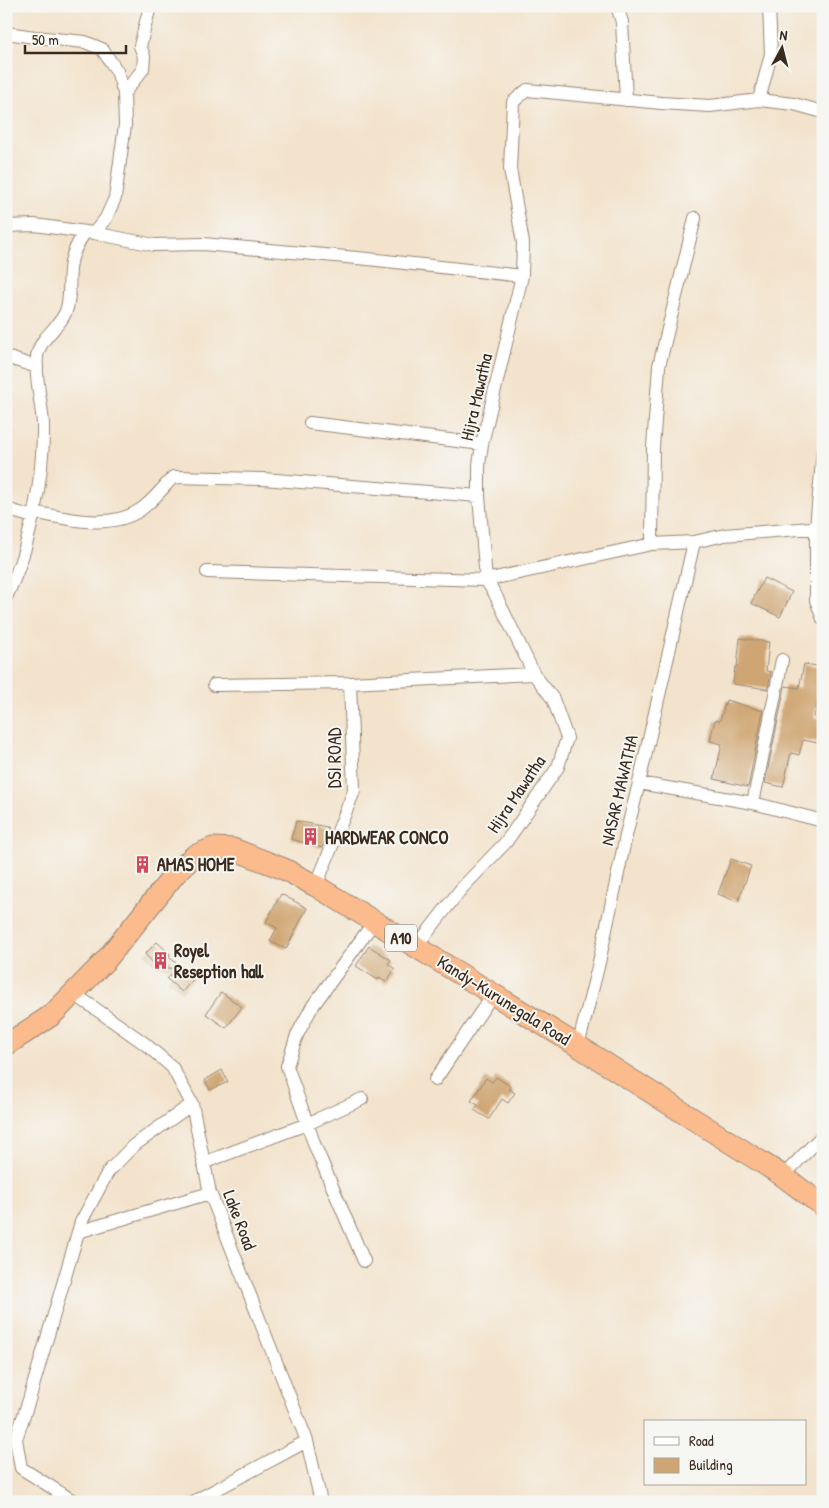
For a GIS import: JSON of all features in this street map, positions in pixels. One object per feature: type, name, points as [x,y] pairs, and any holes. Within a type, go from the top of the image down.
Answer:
[{"type":"highway","name":"Kandy-Kurunegala Road","points":[[7,1042],[52,1015],[106,960],[175,874],[194,856],[213,848],[232,850],[284,869],[316,886],[578,1046],[783,1176],[823,1206]]},
{"type":"street","points":[[124,93],[142,68],[144,56],[140,46],[150,6]]},
{"type":"street","points":[[617,6],[622,22],[626,62],[626,100]]},
{"type":"street","points":[[759,100],[771,54],[769,6]]},
{"type":"street","points":[[6,33],[36,38],[85,42],[102,49],[117,71],[124,93],[125,125],[115,198],[106,218],[89,232],[74,251],[71,262],[67,309],[63,318],[42,342],[37,353],[43,452],[34,514],[14,581],[6,597]]},
{"type":"street","name":"Hijra Mawatha","points":[[416,947],[461,889],[506,842],[558,767],[567,738],[553,699],[534,674],[495,594],[486,580],[479,496],[482,444],[522,276],[523,243],[510,169],[513,102],[527,90],[710,106],[759,100],[794,104],[823,112]]},
{"type":"street","points":[[652,544],[654,447],[659,366],[695,218]]},
{"type":"street","points":[[6,226],[36,226],[89,232],[154,245],[203,244],[368,259],[522,276]]},
{"type":"street","points":[[6,357],[37,367]]},
{"type":"street","points":[[310,423],[482,444]]},
{"type":"street","points":[[823,450],[816,600],[823,618]]},
{"type":"street","points":[[6,509],[74,521],[118,520],[140,510],[173,477],[263,479],[479,496]]},
{"type":"street","points":[[207,572],[486,580],[652,544],[694,542],[725,535],[819,527]]},
{"type":"street","name":"NASAR MAWATHA","points":[[578,1046],[598,967],[694,542]]},
{"type":"street","points":[[753,802],[782,660]]},
{"type":"street","points":[[214,685],[350,682],[534,674]]},
{"type":"street","name":"DSI ROAD","points":[[316,886],[354,791],[350,682]]},
{"type":"street","points":[[639,783],[753,802],[823,821]]},
{"type":"street","points":[[364,1261],[315,1146],[287,1066],[297,1035],[312,1007],[374,922]]},
{"type":"street","name":"Lake Road","points":[[73,994],[144,1043],[172,1067],[192,1104],[210,1193],[307,1441],[321,1502]]},
{"type":"street","points":[[435,1080],[493,994]]},
{"type":"street","points":[[203,1163],[307,1124],[362,1100]]},
{"type":"street","points":[[75,1502],[58,1497],[21,1468],[16,1439],[81,1222],[108,1172],[132,1146],[192,1104]]},
{"type":"street","points":[[783,1176],[823,1136]]},
{"type":"street","points":[[78,1232],[210,1193]]},
{"type":"street","points":[[193,1502],[307,1441]]},
{"type":"building","points":[[764,578],[792,592],[780,617],[751,603]]},
{"type":"building","points":[[740,638],[769,642],[766,671],[771,672],[768,689],[733,684]]},
{"type":"building","points":[[804,664],[823,667],[814,718],[823,720],[823,744],[803,740],[799,755],[791,753],[783,787],[765,783],[785,686],[799,688]]},
{"type":"building","points":[[726,700],[763,711],[748,787],[714,779],[722,744],[710,741],[715,720],[720,721]]},
{"type":"building","name":"HARDWEAR CONCO","points":[[296,821],[327,827],[329,831],[322,848],[291,839]]},
{"type":"building","points":[[731,859],[751,866],[738,902],[718,894]]},
{"type":"building","points":[[281,894],[307,908],[286,949],[270,941],[277,928],[266,922]]},
{"type":"building","points":[[157,942],[170,954],[169,957],[194,978],[182,992],[167,979],[176,969],[156,966],[145,954]]},
{"type":"building","points":[[369,946],[391,960],[388,964],[395,969],[386,982],[379,978],[378,980],[356,966]]},
{"type":"building","points":[[221,992],[242,1007],[226,1028],[206,1014]]},
{"type":"building","points":[[222,1070],[228,1082],[210,1090],[205,1080]]},
{"type":"building","points":[[496,1077],[510,1086],[509,1089],[515,1093],[508,1103],[502,1099],[489,1119],[474,1110],[478,1105],[471,1101],[486,1078],[492,1082]]},
{"type":"place","name":"HARDWEAR CONCO","points":[[311,837]]},
{"type":"place","name":"AMAS HOME","points":[[143,864]]},
{"type":"place","name":"Royel Reseption hall","points":[[160,960]]}]
